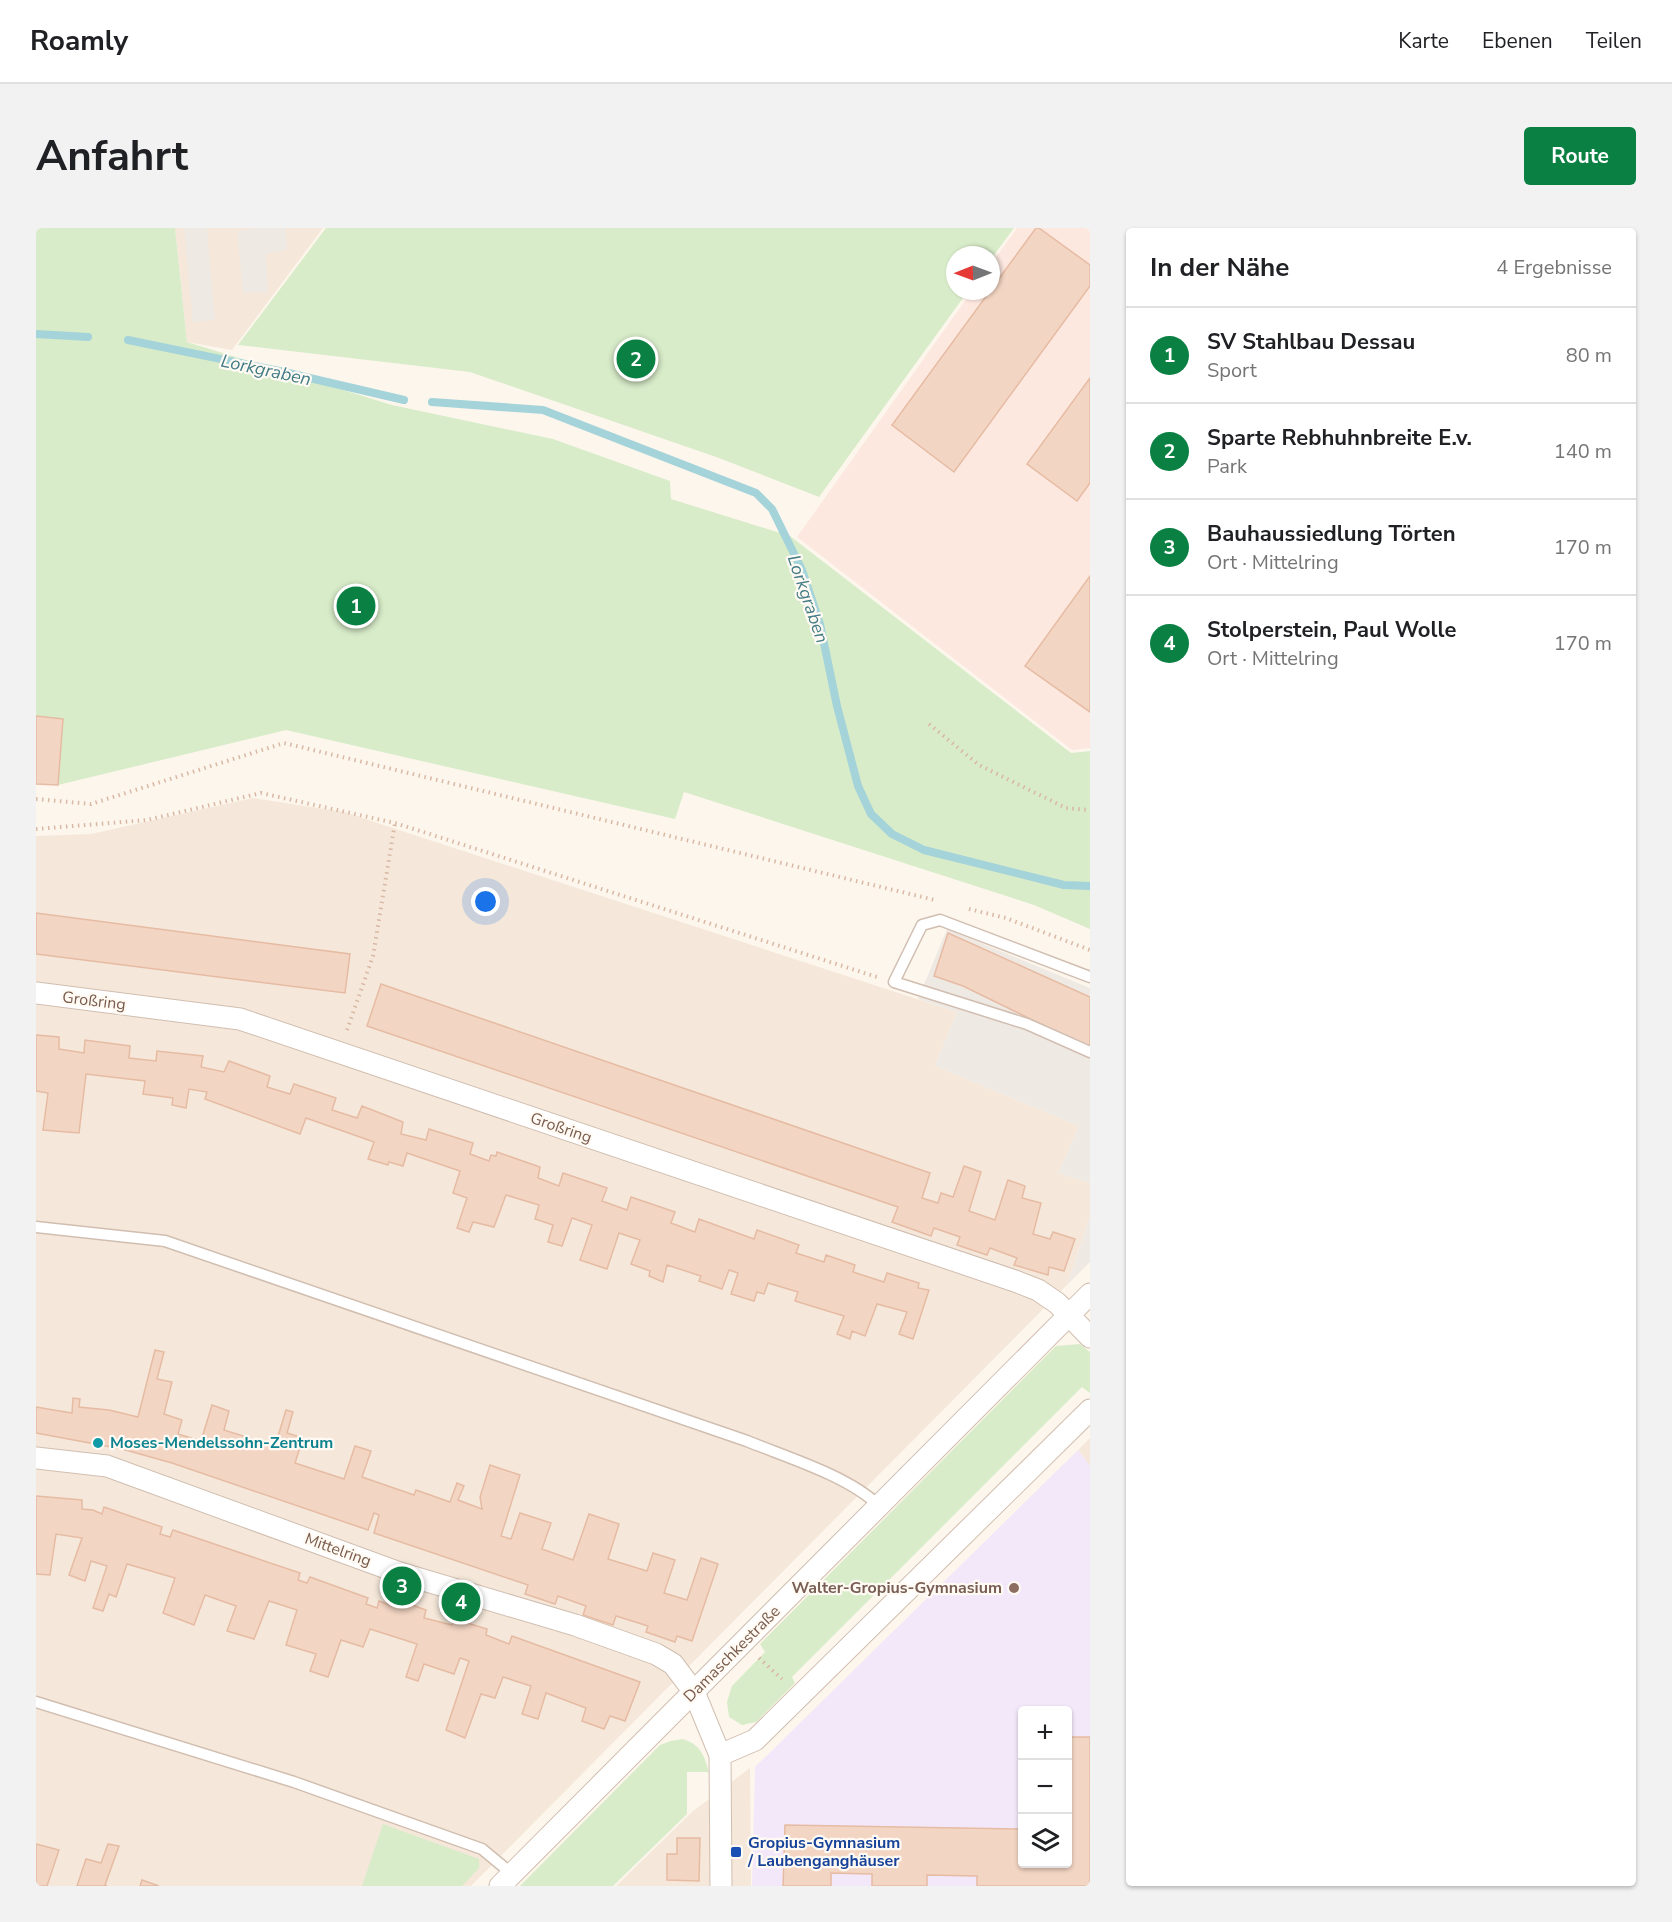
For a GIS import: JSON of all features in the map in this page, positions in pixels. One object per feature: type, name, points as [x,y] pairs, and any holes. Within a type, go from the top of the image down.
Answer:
[{"type":"street","name":"Großring","points":[[36,993],[240,1019],[1015,1281],[1038,1290],[1057,1303],[1090,1337]]},
{"type":"street","name":"Damaschkestraße","points":[[506,1880],[1090,1294]]},
{"type":"street","points":[[721,1886],[720,1755],[755,1740],[1090,1410]]},
{"type":"street","name":"Mittelring","points":[[36,1458],[107,1466],[400,1573],[585,1629],[656,1654],[673,1664],[694,1692],[720,1755]]},
{"type":"lane","points":[[1090,977],[940,920],[921,925],[894,982],[1027,1024],[1090,1052]]},
{"type":"lane","points":[[36,1227],[165,1241],[747,1441],[834,1477],[868,1496],[879,1506]]},
{"type":"lane","points":[[36,1702],[294,1782],[482,1849],[506,1880]]},
{"type":"path","points":[[929,724],[979,765],[1066,808],[1090,810]]},
{"type":"path","points":[[36,799],[91,804],[284,743],[936,901]]},
{"type":"path","points":[[36,829],[147,820],[261,793],[395,824],[894,982]]},
{"type":"path","points":[[338,1053],[373,956],[395,824]]},
{"type":"path","points":[[960,906],[1006,918],[1090,950]]},
{"type":"path","points":[[743,1644],[801,1696]]},
{"type":"shaded area","points":[[175,228],[323,228],[232,350],[187,342]]},
{"type":"shaded area","points":[[184,228],[207,228],[215,320],[193,322]]},
{"type":"shaded area","points":[[286,228],[287,250],[266,254],[268,292],[243,293],[237,231]]},
{"type":"shaded area","points":[[1017,228],[1090,228],[1090,748],[1072,750],[797,537],[966,300],[1000,300],[1000,252]]},
{"type":"shaded area","points":[[253,798],[344,812],[957,1012],[935,1066],[1079,1126],[1058,1173],[1090,1183],[1090,1216],[1067,1285],[471,1886],[36,1886],[36,836],[91,834]]},
{"type":"shaded area","points":[[947,929],[1090,988],[1090,1183],[1058,1173],[1079,1126],[935,1066],[957,1012],[918,999]]},
{"type":"shaded area","points":[[1090,1216],[1090,1262],[1067,1285]]},
{"type":"shaded area","points":[[1090,1438],[1090,1466],[1078,1450]]},
{"type":"shaded area","name":"Walter-Gropius-Gymnasium","points":[[1078,1450],[1090,1466],[1090,1886],[752,1886],[755,1767]]},
{"type":"shaded area","points":[[750,1768],[751,1886],[616,1886],[692,1812]]},
{"type":"green space","points":[[36,228],[175,228],[187,342],[392,405],[553,439],[670,481],[671,499],[790,536],[1071,753],[1090,751],[1090,929],[1034,905],[684,792],[675,819],[286,730],[58,785],[36,784]]},
{"type":"green space","points":[[326,228],[1014,228],[1000,247],[946,246],[946,300],[961,300],[819,497],[719,458],[470,372],[238,345]]},
{"type":"green space","points":[[1080,1344],[1090,1352],[1090,1393],[1082,1387],[792,1677],[795,1683],[756,1722],[742,1725],[729,1717],[727,1702],[732,1686],[765,1652],[760,1644],[1056,1346]]},
{"type":"green space","points":[[683,1739],[694,1744],[701,1751],[709,1772],[687,1772],[687,1814],[613,1886],[520,1886],[660,1745]]},
{"type":"green space","points":[[383,1824],[479,1859],[479,1868],[462,1886],[362,1886]]},
{"type":"building","points":[[1036,228],[1090,265],[1090,286],[954,472],[892,425],[983,300],[1000,300],[1000,277]]},
{"type":"building","points":[[1090,378],[1090,483],[1077,501],[1027,464]]},
{"type":"building","points":[[1090,576],[1090,712],[1025,666]]},
{"type":"building","points":[[36,716],[63,719],[58,785],[36,784]]},
{"type":"building","points":[[36,913],[350,954],[345,993],[36,954]]},
{"type":"building","points":[[948,933],[1090,997],[1090,1048],[963,986],[934,976]]},
{"type":"building","points":[[381,984],[930,1173],[922,1198],[938,1203],[941,1193],[953,1197],[964,1166],[981,1172],[969,1211],[995,1220],[1008,1180],[1025,1186],[1022,1198],[1041,1203],[1033,1234],[1050,1239],[1053,1232],[1075,1239],[1064,1271],[1049,1267],[1048,1275],[1014,1265],[1017,1258],[990,1248],[987,1255],[957,1245],[960,1237],[934,1228],[931,1236],[892,1222],[898,1207],[367,1026]]},
{"type":"building","points":[[36,1035],[59,1037],[59,1049],[84,1053],[85,1040],[130,1046],[129,1058],[156,1061],[157,1051],[203,1056],[201,1067],[224,1072],[229,1061],[270,1076],[267,1087],[290,1094],[294,1084],[336,1098],[332,1110],[357,1118],[362,1106],[403,1122],[401,1134],[426,1140],[429,1129],[473,1143],[470,1154],[489,1161],[491,1155],[496,1156],[497,1152],[540,1167],[538,1178],[559,1186],[563,1173],[607,1188],[602,1201],[627,1210],[631,1197],[675,1212],[671,1223],[695,1232],[699,1219],[754,1239],[757,1230],[799,1245],[796,1253],[824,1262],[826,1255],[855,1265],[853,1272],[884,1282],[887,1273],[919,1283],[918,1288],[929,1290],[913,1339],[899,1334],[907,1312],[877,1304],[865,1336],[852,1331],[850,1339],[837,1334],[844,1316],[795,1301],[798,1292],[768,1283],[764,1294],[757,1292],[754,1301],[731,1294],[738,1273],[729,1270],[722,1289],[699,1281],[701,1276],[667,1265],[663,1282],[649,1276],[650,1271],[631,1264],[640,1240],[619,1233],[607,1269],[580,1260],[592,1225],[572,1218],[562,1246],[548,1242],[553,1225],[535,1219],[539,1205],[506,1195],[494,1227],[473,1222],[469,1232],[457,1228],[467,1198],[453,1193],[460,1171],[407,1153],[403,1166],[389,1162],[388,1165],[368,1159],[374,1142],[306,1118],[300,1134],[205,1099],[207,1092],[189,1089],[186,1108],[172,1105],[173,1098],[143,1094],[145,1081],[86,1074],[79,1133],[43,1130],[48,1093],[36,1091]]},
{"type":"building","points":[[155,1350],[164,1352],[157,1379],[172,1382],[164,1414],[182,1420],[178,1434],[201,1441],[212,1405],[229,1411],[224,1430],[275,1446],[286,1410],[293,1412],[287,1433],[303,1438],[295,1463],[344,1479],[355,1446],[371,1451],[362,1477],[414,1495],[416,1490],[450,1502],[457,1483],[464,1486],[458,1500],[482,1509],[480,1497],[490,1465],[520,1475],[501,1536],[511,1539],[520,1513],[551,1523],[542,1549],[573,1560],[589,1514],[619,1524],[608,1559],[647,1571],[653,1553],[675,1560],[664,1593],[687,1600],[701,1558],[718,1564],[692,1641],[677,1636],[675,1642],[646,1632],[648,1626],[616,1616],[613,1625],[583,1615],[586,1606],[558,1596],[555,1604],[525,1594],[528,1585],[374,1533],[379,1515],[374,1513],[368,1530],[172,1463],[122,1449],[36,1433],[36,1407],[72,1413],[73,1398],[80,1399],[79,1407],[109,1410],[138,1417]]},
{"type":"building","points":[[36,1496],[82,1500],[82,1509],[102,1514],[104,1507],[162,1527],[160,1534],[170,1537],[173,1530],[300,1573],[298,1580],[307,1583],[310,1577],[368,1598],[366,1604],[377,1608],[379,1601],[392,1606],[395,1599],[426,1610],[424,1618],[452,1625],[454,1619],[487,1629],[486,1635],[509,1644],[512,1636],[640,1682],[625,1721],[610,1716],[604,1729],[582,1721],[586,1708],[546,1693],[538,1719],[522,1714],[531,1686],[503,1677],[495,1698],[481,1694],[465,1738],[446,1730],[469,1661],[460,1658],[454,1674],[424,1664],[418,1681],[406,1677],[417,1644],[370,1629],[363,1647],[341,1640],[328,1677],[310,1671],[316,1654],[286,1645],[297,1610],[269,1601],[254,1639],[227,1631],[236,1606],[205,1595],[194,1625],[163,1613],[175,1578],[127,1564],[116,1597],[109,1594],[103,1611],[93,1608],[107,1566],[91,1561],[85,1581],[69,1575],[82,1538],[56,1534],[50,1575],[36,1574]]},
{"type":"building","points":[[1072,1737],[1090,1737],[1090,1886],[977,1886],[977,1876],[927,1875],[927,1886],[872,1886],[872,1874],[831,1873],[831,1886],[783,1886],[785,1825],[1018,1829],[1018,1868],[1072,1868]]},
{"type":"building","points":[[677,1838],[700,1838],[699,1881],[667,1880],[667,1854],[677,1854]]},
{"type":"building","points":[[36,1844],[59,1850],[47,1886],[36,1886]]},
{"type":"building","points":[[108,1844],[119,1846],[105,1885],[107,1886],[77,1886],[86,1859],[101,1863]]},
{"type":"building","points":[[142,1880],[159,1886],[140,1886]]},
{"type":"waterway","name":"Lorkgraben","points":[[36,334],[88,337]]},
{"type":"waterway","name":"Lorkgraben","points":[[128,340],[284,372],[404,400]]},
{"type":"waterway","name":"Lorkgraben","points":[[432,402],[543,410],[756,493],[772,509],[802,570],[820,624],[837,706],[858,786],[871,814],[892,834],[924,850],[1064,885],[1090,886]]},
{"type":"place","name":"Sparte Rebhuhnbreite E.v.","points":[[636,359]]},
{"type":"place","name":"SV Stahlbau Dessau","points":[[356,606]]},
{"type":"place","name":"Moses-Mendelssohn-Zentrum","points":[[98,1443]]},
{"type":"place","name":"Bauhaussiedlung Törten","points":[[402,1586]]},
{"type":"place","name":"Walter-Gropius-Gymnasium","points":[[1014,1588]]},
{"type":"place","name":"Stolperstein, Paul Wolle","points":[[461,1602]]},
{"type":"place","name":"Gropius-Gymnasium / Laubenganghäuser","points":[[736,1852]]}]
